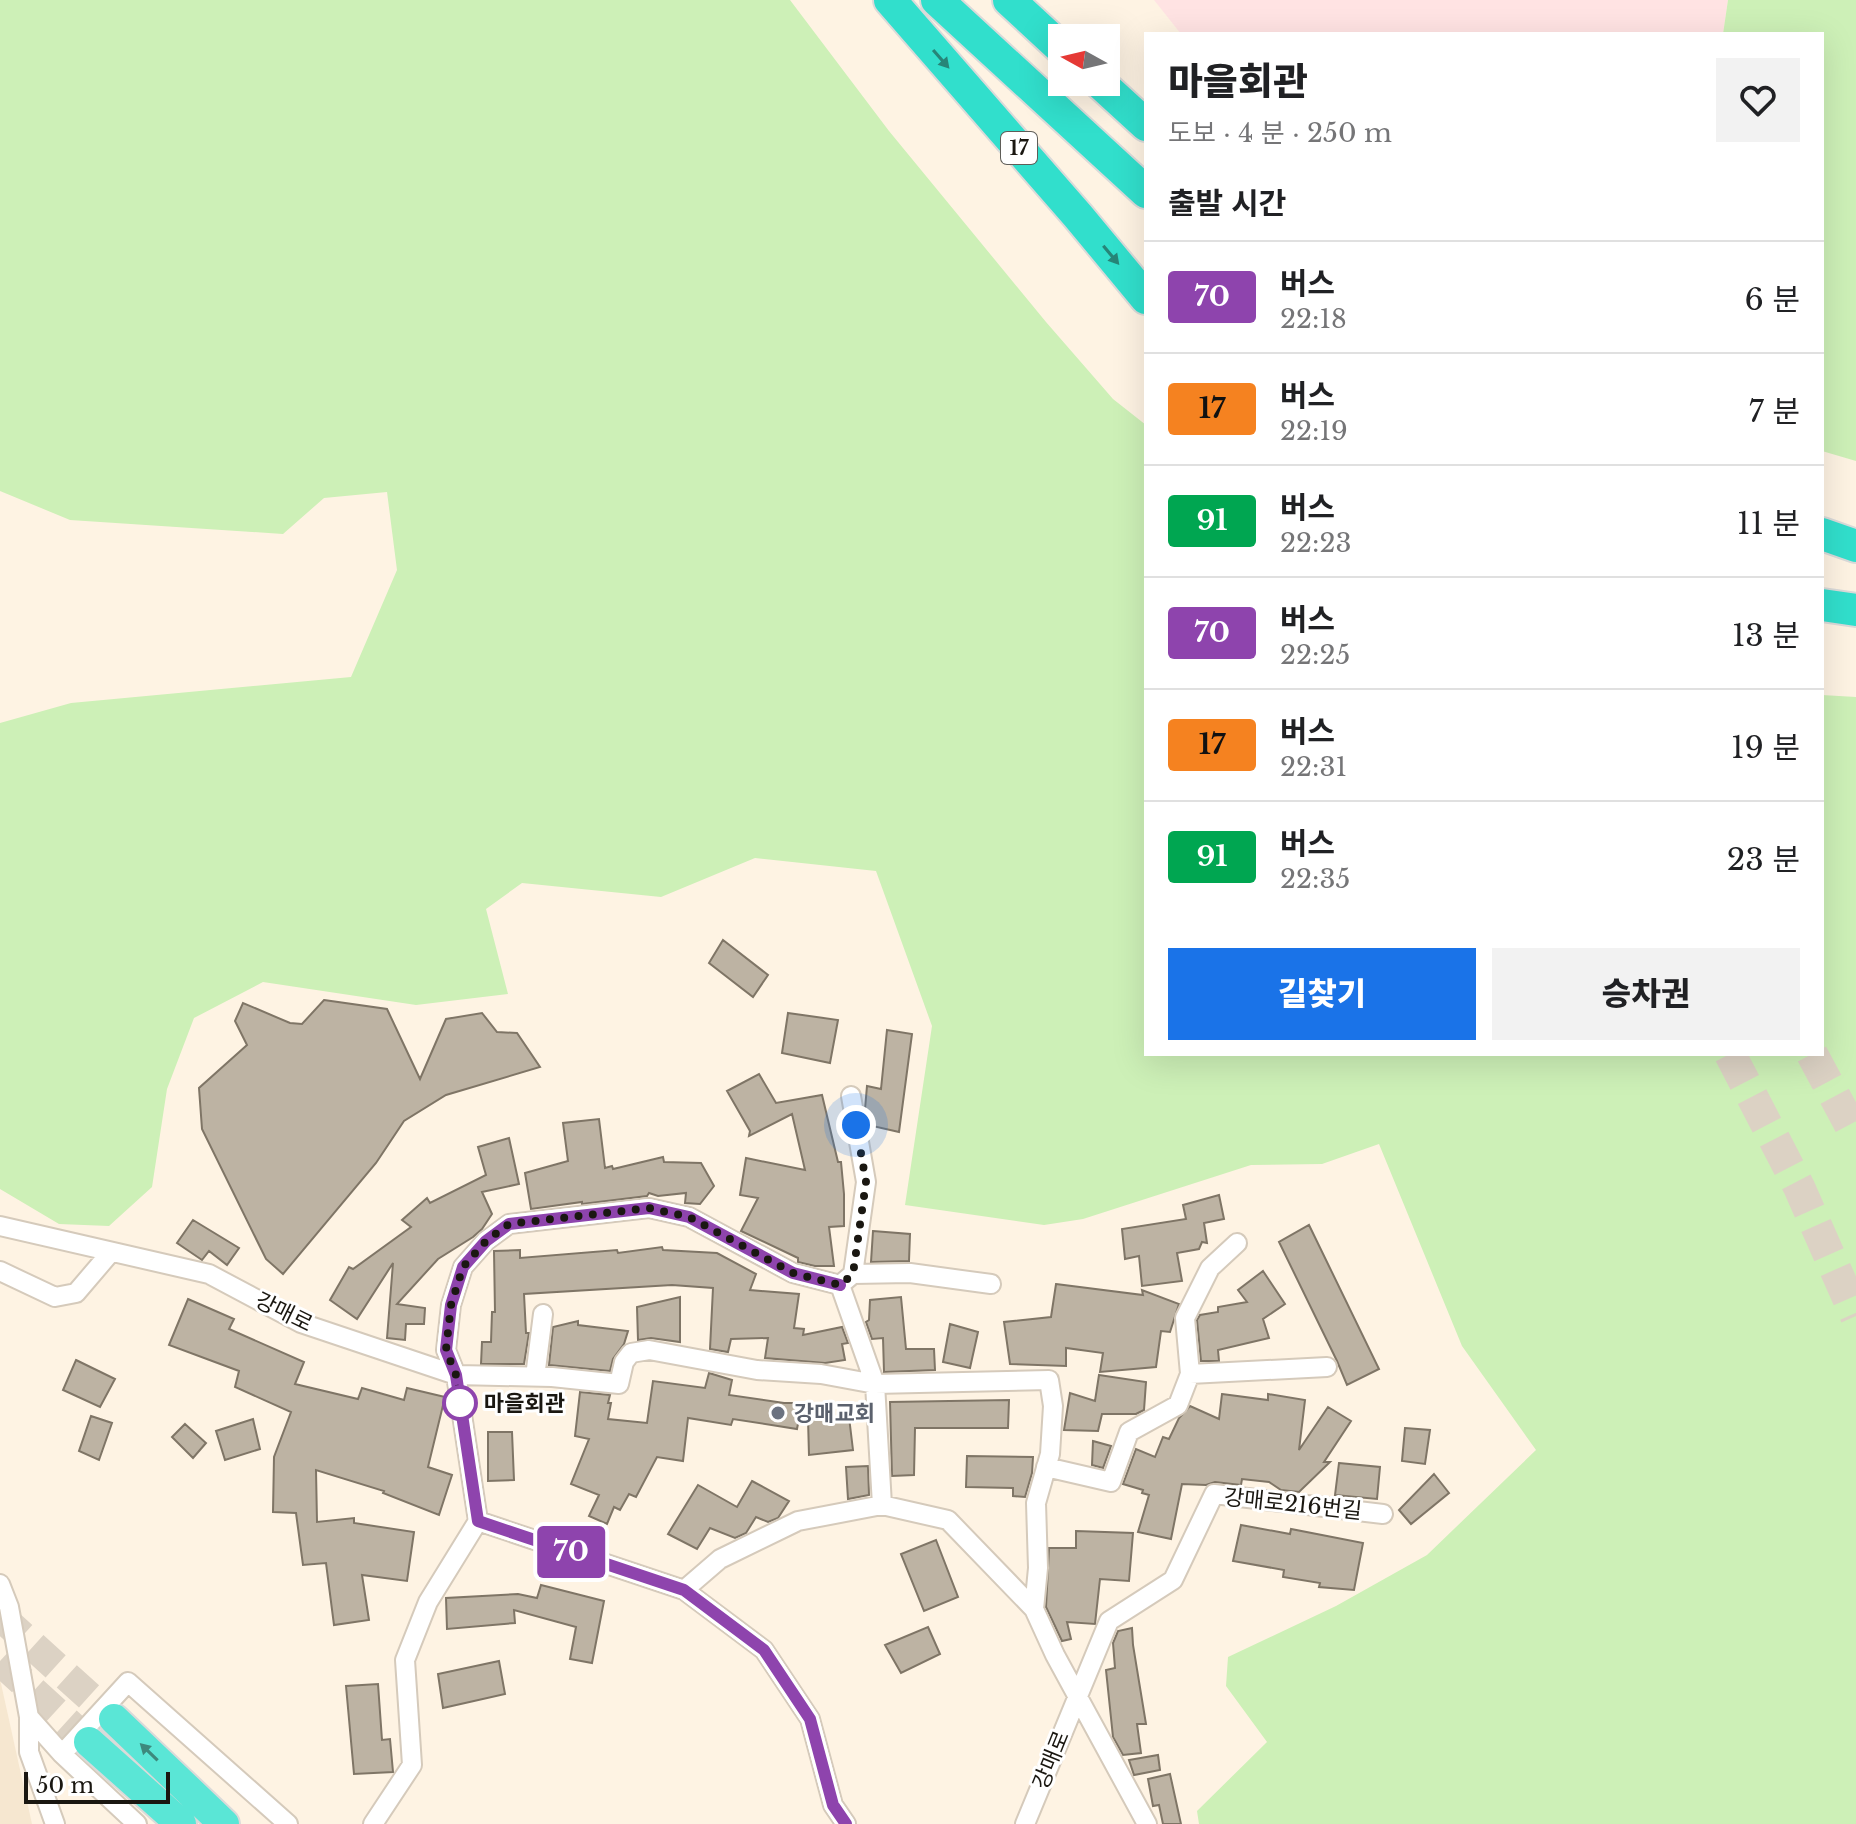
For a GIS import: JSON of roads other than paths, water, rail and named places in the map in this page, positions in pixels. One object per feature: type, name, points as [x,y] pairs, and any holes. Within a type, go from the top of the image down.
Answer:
[{"type":"highway","name":"17","points":[[890,0],[1144,296]]},
{"type":"highway","name":"17","points":[[937,0],[1144,190]]},
{"type":"highway","points":[[1009,0],[1048,36]]},
{"type":"highway","points":[[1114,96],[1144,123]]},
{"type":"highway","points":[[1824,535],[1856,546]]},
{"type":"highway","points":[[1824,605],[1856,610]]},
{"type":"highway","points":[[114,1719],[224,1824]]},
{"type":"highway","points":[[76,1748],[181,1824]]},
{"type":"street","points":[[851,1096],[866,1182],[846,1279],[875,1384],[882,1505]]},
{"type":"street","points":[[373,1824],[412,1765],[405,1660],[428,1602],[478,1521],[456,1375],[446,1350],[451,1305],[463,1267],[486,1241],[509,1224],[649,1208],[689,1217],[793,1273],[846,1279],[910,1273],[991,1284]]},
{"type":"street","name":"강매로","points":[[0,1226],[209,1274],[301,1323],[456,1375],[619,1384],[624,1362],[631,1353],[649,1350],[757,1370],[821,1374],[875,1384]]},
{"type":"street","points":[[1046,1467],[1111,1482],[1129,1432],[1178,1405],[1190,1374],[1185,1318],[1210,1268],[1237,1243]]},
{"type":"street","points":[[0,1271],[55,1297],[76,1293],[111,1252]]},
{"type":"street","points":[[535,1377],[543,1314]]},
{"type":"street","points":[[1190,1374],[1327,1367]]},
{"type":"street","points":[[875,1384],[1049,1380],[1053,1406],[1050,1454],[1036,1503],[1038,1568],[1034,1609]]},
{"type":"street","name":"강매로216번길","points":[[1077,1696],[1109,1621],[1173,1580],[1214,1494],[1383,1514]]},
{"type":"street","points":[[684,1590],[720,1559],[798,1521],[882,1505],[948,1520],[1034,1609],[1077,1696],[1147,1824]]},
{"type":"street","points":[[478,1521],[684,1590],[764,1650],[810,1719],[833,1805],[846,1824]]},
{"type":"street","points":[[0,1584],[9,1607],[29,1717],[29,1752],[55,1824]]},
{"type":"street","points":[[76,1748],[128,1682],[288,1824]]},
{"type":"street","name":"강매로","points":[[1025,1824],[1077,1696]]},
{"type":"street","points":[[29,1717],[76,1748],[137,1824]]},
{"type":"tunnel","points":[[1731,1056],[1799,1187],[1856,1316]]},
{"type":"tunnel","points":[[1813,1056],[1856,1136]]},
{"type":"tunnel","points":[[0,1616],[114,1719]]},
{"type":"tunnel","points":[[0,1661],[89,1742]]},
{"type":"place","name":"마을회관","points":[[460,1403]]},
{"type":"place","name":"강매교회","points":[[778,1413]]}]
